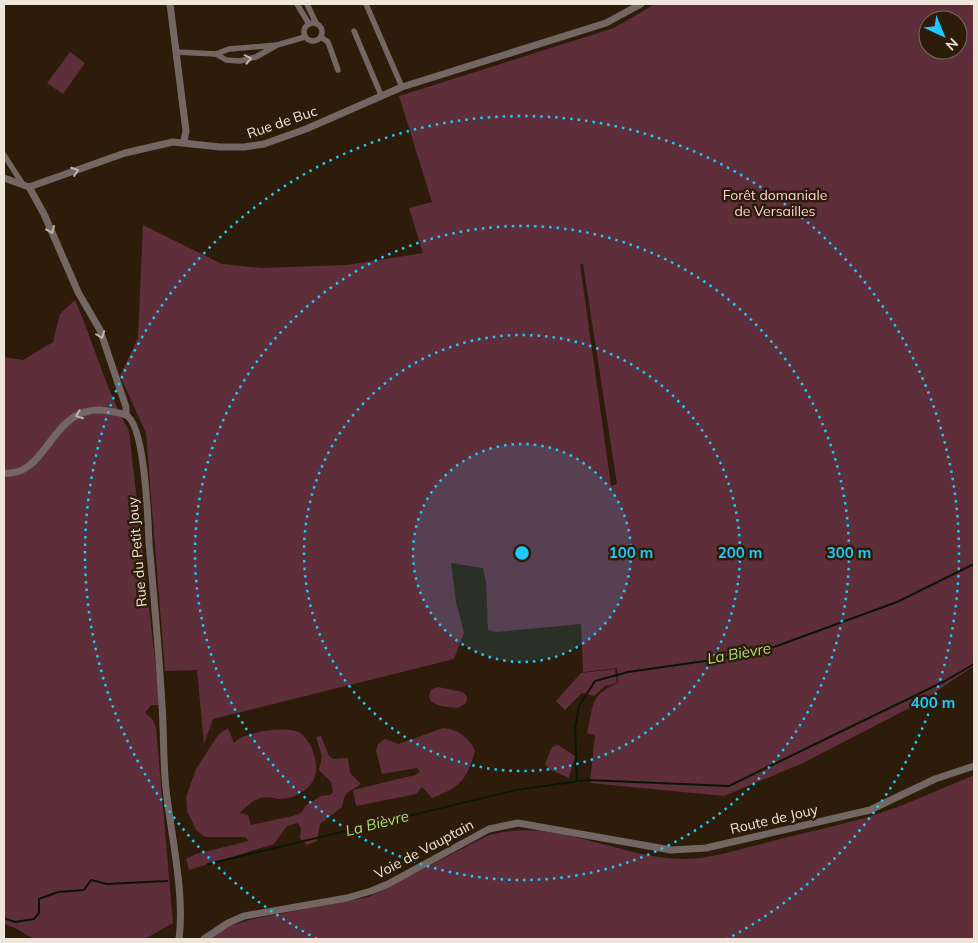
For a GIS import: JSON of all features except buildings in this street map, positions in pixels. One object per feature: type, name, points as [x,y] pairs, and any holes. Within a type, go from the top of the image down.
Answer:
[{"type":"street","points":[[170,4],[186,131],[184,141]]},
{"type":"street","points":[[176,52],[216,54],[229,50],[277,45],[305,37],[314,42],[321,37],[322,29],[313,24],[296,4]]},
{"type":"street","points":[[307,4],[313,24]]},
{"type":"street","points":[[366,4],[402,87]]},
{"type":"street","name":"Rue de Buc","points":[[29,187],[125,153],[173,142],[184,141],[220,147],[244,147],[264,144],[306,129],[402,87],[606,23],[641,4]]},
{"type":"street","points":[[305,37],[304,31],[313,24]]},
{"type":"street","points":[[354,31],[382,95]]},
{"type":"street","points":[[321,37],[328,42],[338,70]]},
{"type":"street","points":[[216,54],[226,60],[240,61],[256,57],[277,45]]},
{"type":"street","points":[[4,155],[22,183]]},
{"type":"street","points":[[4,178],[29,187]]},
{"type":"street","name":"Rue du Petit Jouy","points":[[29,187],[44,214],[78,292],[100,330],[126,407],[126,415],[134,423],[138,435],[144,480],[162,707],[165,786],[177,882],[179,939]]},
{"type":"street","points":[[4,474],[17,472],[34,462],[62,425],[72,417],[94,410],[126,415]]},
{"type":"street","name":"Route de Jouy","points":[[572,832],[671,850],[706,848],[870,810],[935,779],[974,766]]},
{"type":"street","name":"Voie de Vauptain","points":[[204,939],[228,923],[244,916],[347,898],[370,891],[388,884],[489,829],[518,823],[572,832]]},
{"type":"green space","name":"Forêt domaniale de Versailles","points":[[655,4],[974,4],[974,666],[919,703],[803,763],[724,796],[590,783],[595,735],[587,733],[592,708],[597,697],[602,692],[618,683],[617,668],[583,672],[581,624],[496,632],[488,630],[486,582],[483,568],[451,563],[456,602],[464,633],[454,659],[213,719],[204,744],[197,670],[165,671],[146,433],[120,376],[138,338],[143,225],[222,264],[261,268],[347,265],[423,253],[409,208],[432,202],[399,96],[614,28]],"holes":[[[580,264],[583,264],[617,484],[611,486]]]},
{"type":"green space","points":[[70,52],[85,63],[63,94],[47,83]]},
{"type":"green space","points":[[75,300],[107,383],[129,431],[160,705],[151,705],[145,713],[153,720],[156,728],[173,923],[145,939],[34,939],[4,924],[4,357],[23,360],[53,342],[60,314]]},
{"type":"green space","points":[[615,669],[617,683],[605,686],[594,696],[582,693],[565,710],[556,701],[581,673]]},
{"type":"green space","points":[[438,687],[463,692],[467,697],[466,703],[458,708],[442,706],[432,702],[429,695],[432,689]]},
{"type":"green space","points":[[228,728],[234,743],[255,733],[276,730],[294,731],[304,736],[314,755],[315,777],[304,791],[292,797],[280,799],[264,797],[258,799],[239,813],[248,815],[251,825],[301,813],[306,805],[321,796],[330,795],[333,792],[331,782],[319,770],[322,756],[316,737],[321,736],[329,756],[333,759],[348,758],[350,773],[361,784],[346,794],[342,807],[320,824],[317,841],[307,845],[300,838],[301,829],[298,823],[287,826],[274,844],[189,870],[186,859],[196,854],[249,841],[245,837],[205,837],[196,830],[187,811],[186,797],[196,769],[218,735]]},
{"type":"green space","points":[[443,728],[453,730],[462,735],[470,742],[475,751],[466,775],[456,786],[432,798],[422,787],[416,794],[356,806],[353,790],[415,775],[420,772],[417,768],[382,774],[376,751],[378,744],[385,739],[399,744]]},
{"type":"green space","points":[[558,745],[575,756],[569,778],[549,769],[545,764],[552,747]]},
{"type":"green space","points":[[974,775],[974,939],[210,939],[230,926],[253,919],[369,897],[487,836],[512,831],[536,831],[561,834],[659,857],[694,859],[879,814]]},
{"type":"waterway","name":"La Bièvre","points":[[577,781],[575,727],[579,706],[595,681],[628,672],[719,659],[774,647],[897,602],[974,564]]},
{"type":"waterway","name":"La Bièvre","points":[[208,864],[516,790],[587,780],[729,786],[945,681],[974,664]]},
{"type":"waterway","name":"La Bièvre","points":[[4,918],[15,922],[34,919],[39,913],[39,899],[58,892],[84,890],[91,880],[107,884],[167,881]]}]
